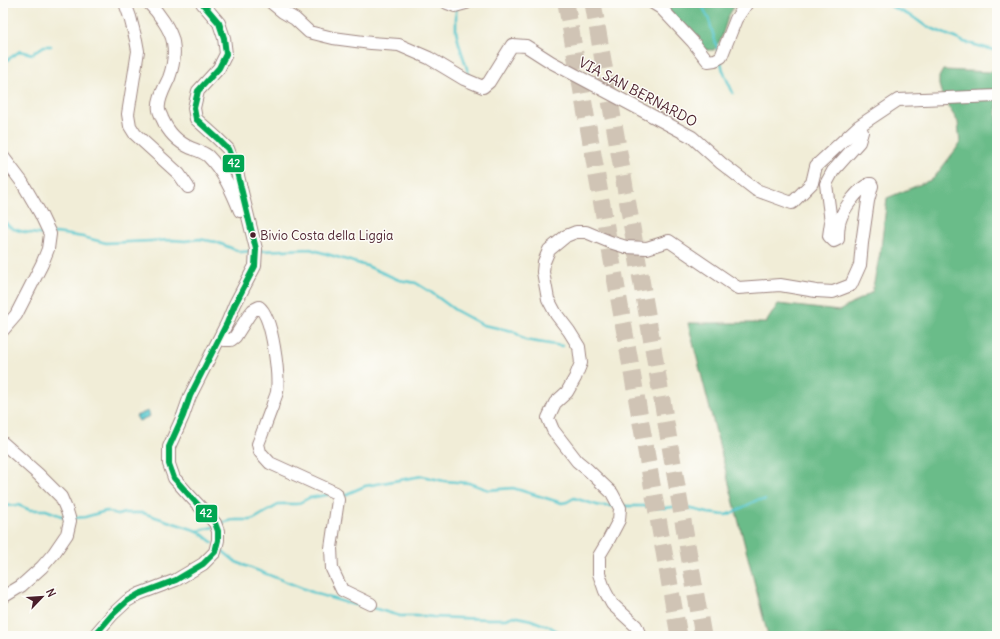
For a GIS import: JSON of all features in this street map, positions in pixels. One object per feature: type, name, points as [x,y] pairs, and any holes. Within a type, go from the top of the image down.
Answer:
[{"type":"street","points":[[125,3],[130,17],[138,52],[128,114],[130,126],[135,134],[150,149],[179,174],[188,187]]},
{"type":"street","points":[[149,3],[165,24],[173,41],[174,57],[158,109],[166,126],[176,138],[190,148],[206,154],[218,167],[230,187],[242,216],[252,233]]},
{"type":"street","points":[[94,636],[112,614],[127,601],[139,594],[176,580],[204,564],[215,552],[218,540],[218,531],[215,523],[174,478],[169,464],[169,447],[190,396],[255,266],[256,249],[237,172],[228,150],[196,119],[194,108],[198,91],[219,68],[226,54],[224,38],[219,23],[202,3]]},
{"type":"street","name":"VIA SAN BERNARDO","points":[[272,3],[295,19],[310,32],[333,38],[400,45],[429,58],[464,79],[483,87],[489,82],[512,45],[526,46],[551,62],[692,137],[721,164],[756,190],[792,203],[812,183],[816,166],[859,126],[898,100],[997,96]]},
{"type":"street","points":[[447,3],[456,6],[466,3]]},
{"type":"street","points":[[653,3],[661,8],[708,61],[721,57],[736,19],[747,3]]},
{"type":"street","points":[[640,636],[636,626],[612,604],[605,591],[599,574],[599,556],[619,520],[620,508],[612,493],[577,461],[553,430],[548,418],[555,403],[567,392],[581,363],[579,347],[556,314],[548,298],[543,272],[544,262],[549,250],[566,236],[576,232],[586,232],[626,247],[647,248],[669,241],[738,288],[780,285],[816,291],[833,292],[851,285],[860,265],[868,201],[872,186],[869,184],[860,190],[847,206],[839,221],[838,239],[834,241],[829,236],[831,222],[826,184],[834,171],[859,142],[862,132],[859,126]]},
{"type":"street","points":[[3,156],[22,182],[50,234],[48,249],[42,264],[16,315],[3,330]]},
{"type":"street","points":[[220,337],[225,340],[231,340],[235,337],[253,310],[259,307],[262,310],[266,317],[274,348],[277,367],[277,392],[258,444],[260,452],[270,463],[337,497],[331,548],[332,568],[342,590],[371,604]]},
{"type":"street","points":[[3,443],[61,497],[68,516],[67,534],[54,553],[42,567],[21,586],[3,597]]},
{"type":"green space","points":[[662,3],[736,3],[728,17],[721,39],[714,50],[705,50]]},
{"type":"green space","points":[[997,67],[997,636],[768,636],[688,323],[767,323],[778,304],[839,311],[872,292],[881,248],[887,198],[933,179],[960,144],[958,122],[943,98],[939,85],[939,77],[943,70],[990,72]]},
{"type":"water","points":[[148,411],[150,416],[139,421],[136,416]]},
{"type":"waterway","points":[[701,3],[709,20],[718,51]]},
{"type":"waterway","points":[[888,3],[892,7],[913,17],[924,25],[964,42],[997,51]]},
{"type":"waterway","points":[[456,9],[456,31],[469,75]]},
{"type":"waterway","points":[[3,63],[20,51],[32,54],[44,46],[51,46]]},
{"type":"waterway","points":[[721,62],[723,71],[733,93]]},
{"type":"waterway","points":[[3,220],[13,229],[46,235]]},
{"type":"waterway","points":[[53,234],[56,233],[83,237],[106,243],[173,240],[185,241],[199,239],[216,242],[241,252],[252,251]]},
{"type":"waterway","points":[[259,251],[310,249],[367,266],[399,280],[416,283],[455,310],[483,325],[513,331],[525,340],[562,346]]},
{"type":"waterway","points":[[340,497],[365,486],[422,476],[444,481],[469,483],[489,490],[513,488],[562,503],[574,498],[600,506],[615,506]]},
{"type":"waterway","points":[[219,524],[232,520],[252,520],[280,504],[297,504],[309,498],[328,495]]},
{"type":"waterway","points":[[624,506],[665,508],[680,506],[708,513],[726,515],[757,500],[765,500]]},
{"type":"waterway","points":[[3,506],[18,505],[30,510],[46,510],[64,517]]},
{"type":"waterway","points":[[73,518],[85,517],[106,511],[118,515],[124,513],[143,513],[198,531],[213,527]]},
{"type":"waterway","points":[[198,531],[213,543]]},
{"type":"waterway","points":[[220,549],[236,562],[317,594],[362,606]]},
{"type":"waterway","points":[[373,608],[400,616],[487,619],[506,619],[514,616],[547,625],[570,636]]},
{"type":"tunnel","points":[[566,3],[679,636]]},
{"type":"tunnel","points":[[593,3],[703,636]]},
{"type":"transit line","name":"42","points":[[94,636],[112,615],[127,601],[139,594],[176,580],[203,564],[215,552],[218,540],[218,531],[215,523],[174,478],[169,464],[169,447],[190,396],[255,266],[256,249],[237,172],[228,149],[196,119],[194,108],[198,91],[219,68],[226,54],[224,38],[219,23],[202,3]]},
{"type":"place","name":"Bivio Costa della Liggia","points":[[253,235]]}]
